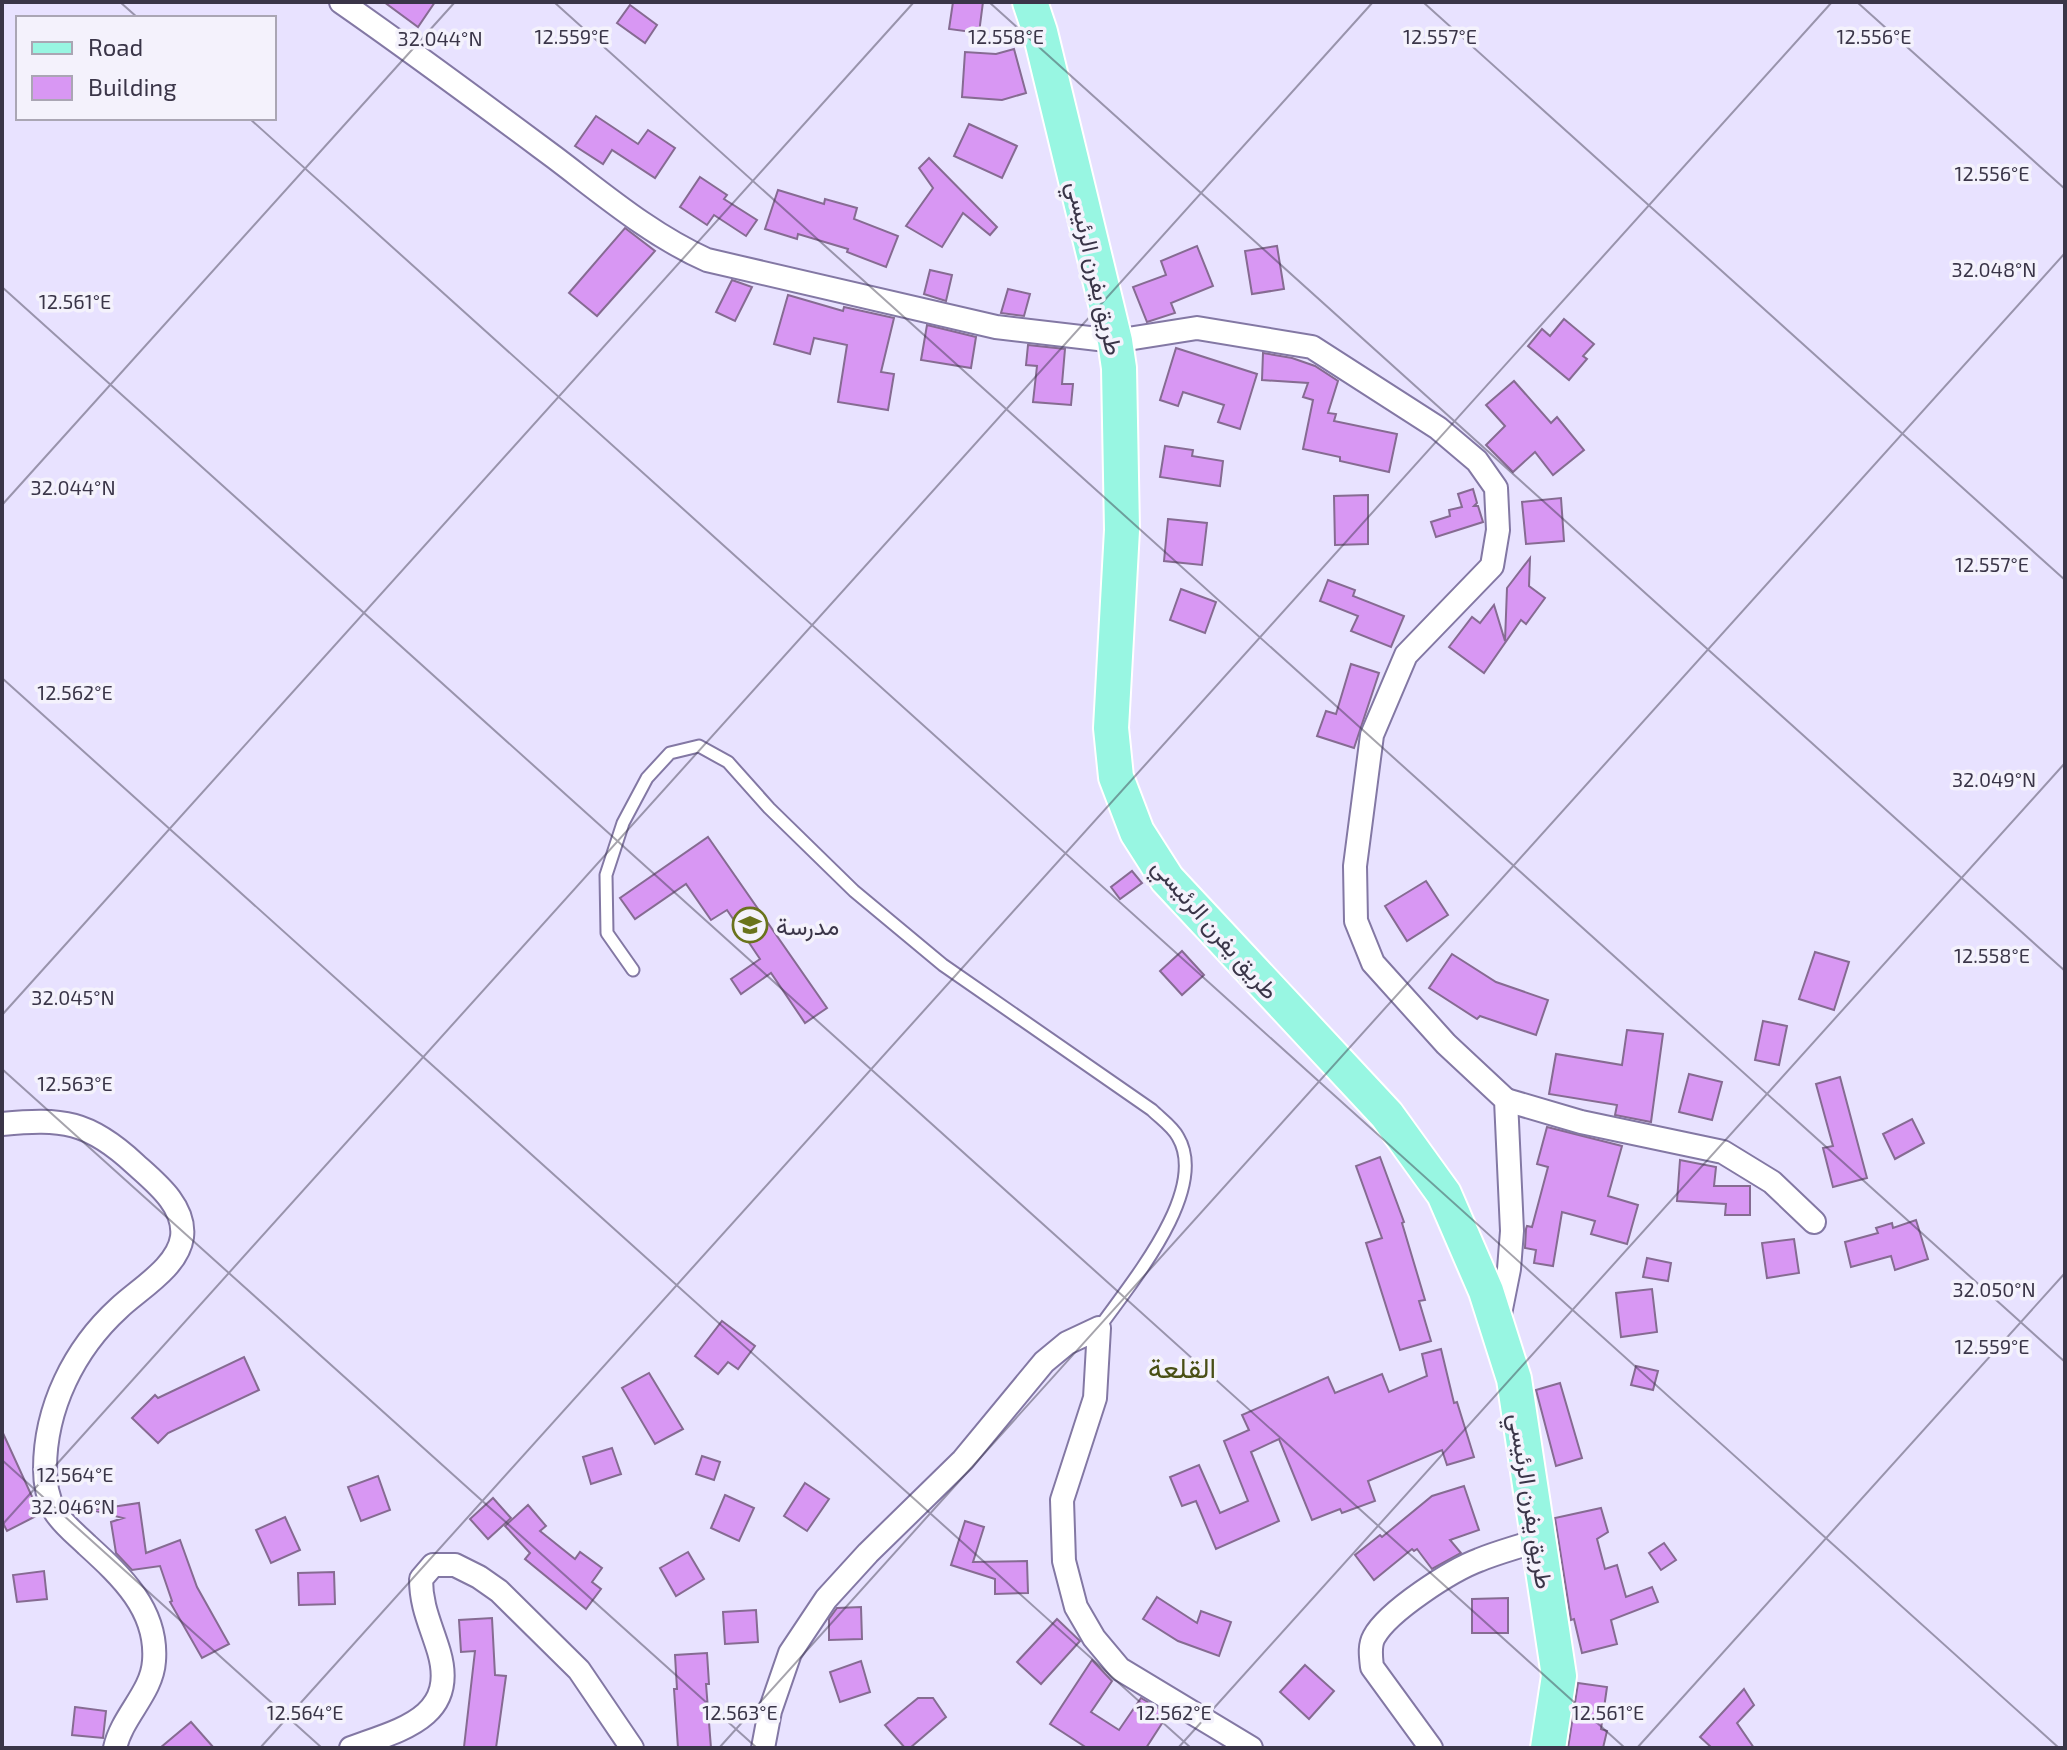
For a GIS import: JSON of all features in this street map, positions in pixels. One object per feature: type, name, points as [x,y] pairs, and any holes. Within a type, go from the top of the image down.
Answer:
[{"type":"main road","name":"طريق يفرن الرئيسي","points":[[1030,2],[1040,32],[1119,368],[1122,530],[1111,728],[1116,777],[1137,832],[1167,879],[1395,1126],[1444,1194],[1486,1291],[1514,1379],[1559,1676],[1548,1748]]},
{"type":"street","points":[[341,2],[415,53],[633,216],[707,260],[996,327],[1115,341],[1197,328],[1312,347],[1438,428],[1477,461],[1496,488],[1498,530],[1492,566],[1406,655],[1372,735],[1355,866],[1356,921],[1373,963],[1446,1044],[1506,1100],[1581,1122],[1723,1152],[1772,1182],[1814,1222]]},
{"type":"street","points":[[1497,1328],[1509,1269],[1512,1231],[1506,1100]]},
{"type":"street","points":[[2,1124],[42,1120],[69,1123],[88,1130],[128,1157],[159,1187],[173,1203],[182,1224],[182,1236],[174,1257],[116,1311],[79,1354],[57,1399],[47,1439],[45,1471],[48,1495],[54,1510],[128,1585],[147,1615],[152,1630],[152,1674],[127,1718],[115,1748]]},
{"type":"street","points":[[763,1748],[770,1711],[790,1653],[826,1599],[963,1460],[1044,1362],[1067,1343],[1099,1328],[1095,1398],[1062,1500],[1064,1561],[1076,1607],[1094,1638],[1120,1669],[1251,1748]]},
{"type":"street","points":[[1431,1748],[1372,1667],[1370,1652],[1374,1636],[1399,1610],[1476,1561],[1538,1540]]},
{"type":"street","points":[[351,1748],[423,1719],[436,1702],[444,1680],[440,1654],[421,1602],[421,1579],[433,1565],[455,1565],[499,1591],[579,1670],[632,1748]]},
{"type":"lane","points":[[633,970],[607,933],[606,875],[623,823],[647,778],[670,753],[699,746],[728,762],[769,808],[854,891],[943,965],[1152,1110],[1178,1136],[1186,1161],[1172,1222],[1099,1328]]},
{"type":"building","points":[[384,2],[435,2],[418,27]]},
{"type":"building","points":[[953,2],[983,2],[979,33],[949,29]]},
{"type":"building","points":[[630,5],[657,25],[645,43],[617,23]]},
{"type":"building","points":[[1014,49],[1026,93],[1002,100],[962,97],[965,52],[996,54]]},
{"type":"building","points":[[596,116],[638,144],[648,130],[675,148],[655,178],[612,150],[603,164],[575,146]]},
{"type":"building","points":[[969,124],[1017,146],[1002,178],[954,156]]},
{"type":"building","points":[[929,158],[997,227],[990,235],[963,213],[942,247],[906,226],[933,188],[919,168]]},
{"type":"building","points":[[700,177],[727,195],[724,199],[757,220],[746,236],[714,215],[707,225],[680,207]]},
{"type":"building","points":[[778,190],[824,204],[825,199],[857,208],[854,219],[898,236],[886,267],[847,252],[848,249],[798,234],[797,239],[765,229]]},
{"type":"building","points":[[625,228],[655,251],[597,316],[569,293]]},
{"type":"building","points":[[1197,246],[1213,286],[1171,303],[1175,313],[1147,322],[1133,287],[1166,275],[1161,261]]},
{"type":"building","points":[[1277,246],[1284,289],[1252,294],[1245,251]]},
{"type":"building","points":[[930,270],[952,275],[946,301],[924,294]]},
{"type":"building","points":[[732,280],[752,287],[735,321],[716,312]]},
{"type":"building","points":[[1008,289],[1030,294],[1024,316],[1001,313]]},
{"type":"building","points":[[788,295],[843,311],[844,307],[894,318],[881,372],[894,374],[888,410],[838,402],[847,345],[814,338],[810,354],[774,344]]},
{"type":"building","points":[[1564,319],[1594,344],[1583,356],[1587,359],[1569,380],[1528,346],[1542,329],[1550,336]]},
{"type":"building","points":[[927,325],[976,337],[971,368],[921,360]]},
{"type":"building","points":[[1028,345],[1065,349],[1062,384],[1073,384],[1071,405],[1033,402],[1037,366],[1026,365]]},
{"type":"building","points":[[1176,348],[1257,374],[1240,429],[1218,422],[1224,405],[1183,392],[1178,406],[1160,400]]},
{"type":"building","points":[[1263,353],[1315,366],[1338,381],[1328,413],[1336,414],[1334,421],[1397,434],[1389,472],[1303,449],[1313,400],[1303,397],[1308,383],[1262,380]]},
{"type":"building","points":[[1514,381],[1551,423],[1557,417],[1584,450],[1553,475],[1535,452],[1513,472],[1486,445],[1505,426],[1486,405]]},
{"type":"building","points":[[1165,446],[1193,450],[1192,456],[1223,461],[1220,486],[1160,477]]},
{"type":"building","points":[[1473,489],[1477,503],[1474,506],[1478,506],[1483,522],[1436,537],[1431,522],[1450,516],[1449,510],[1462,507],[1458,494]]},
{"type":"building","points":[[1368,495],[1368,544],[1335,545],[1334,496]]},
{"type":"building","points":[[1561,498],[1564,541],[1526,544],[1522,502]]},
{"type":"building","points":[[1168,519],[1207,523],[1202,565],[1164,561]]},
{"type":"building","points":[[1530,558],[1529,586],[1545,598],[1526,624],[1521,620],[1484,673],[1449,647],[1472,617],[1480,623],[1494,605],[1505,641],[1507,588]]},
{"type":"building","points":[[1328,580],[1355,590],[1353,596],[1404,616],[1391,647],[1351,631],[1358,616],[1320,601]]},
{"type":"building","points":[[1181,589],[1216,602],[1205,633],[1170,620]]},
{"type":"building","points":[[1351,664],[1379,673],[1354,748],[1317,736],[1326,711],[1336,714]]},
{"type":"building","points":[[708,837],[827,1008],[805,1023],[771,973],[741,994],[731,979],[760,959],[727,910],[711,920],[686,884],[635,919],[620,898]]},
{"type":"building","points":[[1132,871],[1142,883],[1120,899],[1111,887]]},
{"type":"building","points":[[1426,881],[1448,915],[1407,941],[1385,906]]},
{"type":"building","points":[[1182,951],[1204,975],[1182,995],[1160,971]]},
{"type":"building","points":[[1815,952],[1849,962],[1834,1010],[1799,999]]},
{"type":"building","points":[[1452,954],[1496,982],[1548,1000],[1536,1035],[1480,1016],[1477,1019],[1429,988]]},
{"type":"building","points":[[1763,1021],[1787,1026],[1779,1065],[1755,1060]]},
{"type":"building","points":[[1627,1030],[1663,1034],[1651,1122],[1615,1115],[1617,1105],[1549,1094],[1556,1054],[1622,1065]]},
{"type":"building","points":[[1689,1074],[1722,1082],[1712,1120],[1679,1112]]},
{"type":"building","points":[[1840,1077],[1867,1178],[1833,1187],[1823,1148],[1833,1146],[1816,1084]]},
{"type":"building","points":[[1912,1119],[1924,1143],[1895,1159],[1883,1134]]},
{"type":"building","points":[[1547,1127],[1622,1146],[1608,1196],[1638,1205],[1627,1244],[1591,1234],[1595,1221],[1562,1212],[1553,1266],[1534,1263],[1536,1250],[1525,1248],[1526,1229],[1527,1226],[1532,1227],[1548,1167],[1537,1164]]},
{"type":"building","points":[[1380,1157],[1404,1222],[1425,1300],[1419,1301],[1431,1341],[1400,1350],[1366,1243],[1382,1238],[1356,1166]]},
{"type":"building","points":[[1680,1160],[1716,1167],[1714,1186],[1750,1186],[1750,1215],[1725,1215],[1726,1204],[1677,1201]]},
{"type":"building","points":[[1916,1220],[1928,1259],[1895,1270],[1891,1256],[1851,1267],[1845,1242],[1878,1233],[1876,1228],[1892,1223],[1893,1228]]},
{"type":"building","points":[[1794,1239],[1799,1273],[1767,1278],[1762,1243]]},
{"type":"building","points":[[1647,1258],[1671,1263],[1668,1281],[1643,1277]]},
{"type":"building","points":[[1652,1289],[1657,1332],[1621,1337],[1616,1293]]},
{"type":"building","points":[[722,1321],[755,1346],[738,1369],[728,1362],[718,1374],[695,1356]]},
{"type":"building","points":[[1441,1349],[1454,1403],[1457,1402],[1474,1457],[1447,1465],[1442,1450],[1368,1481],[1375,1501],[1342,1513],[1340,1509],[1312,1520],[1279,1439],[1251,1452],[1279,1521],[1216,1549],[1196,1501],[1182,1506],[1170,1477],[1199,1465],[1220,1513],[1248,1501],[1224,1441],[1249,1430],[1242,1415],[1328,1377],[1335,1393],[1382,1374],[1389,1392],[1427,1376],[1422,1354]]},
{"type":"building","points":[[244,1357],[259,1390],[168,1433],[158,1443],[132,1418],[155,1395],[158,1398]]},
{"type":"building","points":[[1636,1366],[1658,1371],[1653,1390],[1631,1385]]},
{"type":"building","points":[[649,1373],[683,1429],[655,1444],[622,1388]]},
{"type":"building","points":[[1560,1383],[1582,1458],[1556,1466],[1536,1390]]},
{"type":"building","points":[[2,1431],[40,1514],[7,1531],[2,1521]]},
{"type":"building","points":[[612,1448],[621,1474],[591,1484],[583,1457]]},
{"type":"building","points":[[702,1456],[720,1462],[714,1480],[696,1474]]},
{"type":"building","points":[[378,1476],[390,1510],[361,1521],[348,1487]]},
{"type":"building","points":[[805,1483],[829,1499],[807,1531],[784,1516]]},
{"type":"building","points":[[1464,1486],[1479,1530],[1450,1540],[1461,1553],[1432,1569],[1417,1549],[1412,1549],[1374,1580],[1355,1555],[1432,1496]]},
{"type":"building","points":[[725,1495],[754,1508],[739,1541],[711,1528]]},
{"type":"building","points":[[493,1498],[511,1518],[488,1539],[470,1519]]},
{"type":"building","points":[[139,1503],[146,1553],[180,1540],[197,1587],[229,1644],[202,1658],[170,1602],[160,1566],[132,1570],[116,1553],[111,1522],[123,1518],[92,1510]]},
{"type":"building","points":[[528,1505],[546,1526],[540,1531],[575,1559],[580,1552],[602,1568],[592,1582],[601,1589],[586,1609],[525,1559],[530,1553],[505,1526]]},
{"type":"building","points":[[1601,1508],[1608,1532],[1597,1539],[1605,1569],[1617,1565],[1626,1597],[1652,1587],[1658,1602],[1611,1620],[1617,1644],[1582,1653],[1574,1619],[1571,1620],[1555,1518]]},
{"type":"building","points":[[285,1517],[300,1550],[271,1563],[256,1530]]},
{"type":"building","points":[[965,1521],[984,1527],[973,1562],[1027,1561],[1028,1593],[995,1594],[995,1579],[951,1565]]},
{"type":"building","points":[[1664,1543],[1676,1560],[1661,1570],[1649,1553]]},
{"type":"building","points":[[688,1552],[704,1579],[676,1596],[660,1568]]},
{"type":"building","points":[[44,1571],[47,1599],[17,1602],[13,1575]]},
{"type":"building","points":[[334,1572],[335,1604],[299,1605],[298,1573]]},
{"type":"building","points":[[1157,1597],[1197,1623],[1201,1611],[1231,1622],[1219,1656],[1178,1641],[1143,1619]]},
{"type":"building","points":[[1508,1598],[1508,1633],[1472,1633],[1472,1599]]},
{"type":"building","points":[[861,1607],[862,1639],[829,1640],[829,1619],[837,1608]]},
{"type":"building","points":[[756,1610],[758,1642],[725,1644],[723,1612]]},
{"type":"building","points":[[492,1618],[495,1675],[506,1676],[496,1748],[464,1747],[475,1651],[461,1652],[459,1620]]},
{"type":"building","points":[[1057,1619],[1080,1641],[1041,1684],[1017,1662]]},
{"type":"building","points":[[707,1653],[711,1748],[678,1748],[675,1655]]},
{"type":"building","points":[[1092,1660],[1112,1681],[1091,1712],[1119,1730],[1141,1698],[1168,1714],[1146,1748],[1087,1748],[1050,1724]]},
{"type":"building","points":[[861,1661],[870,1692],[840,1702],[830,1672]]},
{"type":"building","points":[[1305,1665],[1334,1691],[1309,1719],[1280,1692]]},
{"type":"building","points":[[1578,1683],[1607,1687],[1601,1729],[1607,1731],[1603,1748],[1568,1748]]},
{"type":"building","points":[[1744,1689],[1754,1705],[1737,1723],[1754,1748],[1712,1748],[1700,1737]]},
{"type":"building","points":[[918,1698],[933,1698],[946,1717],[910,1748],[905,1748],[885,1725]]},
{"type":"building","points":[[75,1707],[106,1711],[103,1738],[72,1735]]},
{"type":"building","points":[[191,1722],[214,1748],[160,1748]]},
{"type":"place","name":"مدرسة","points":[[750,925]]},
{"type":"district","name":"القلعة","points":[[1182,1367]]}]
